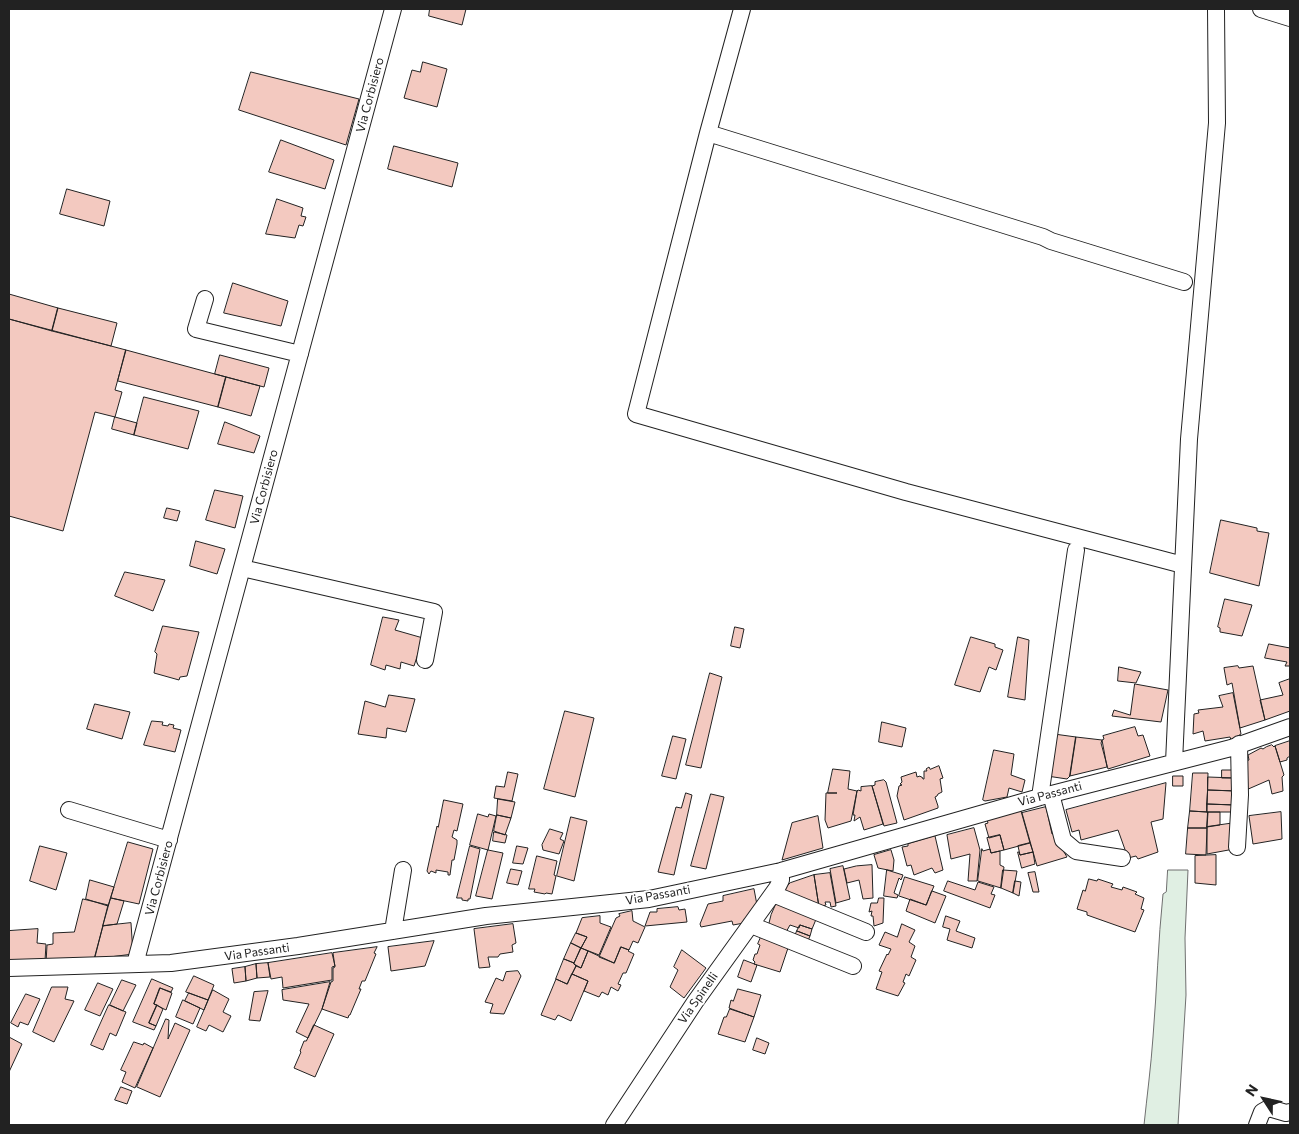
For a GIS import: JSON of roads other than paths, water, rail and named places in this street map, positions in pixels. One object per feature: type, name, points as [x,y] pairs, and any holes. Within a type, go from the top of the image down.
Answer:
[{"type":"street","name":"Via Corbisiero","points":[[135,964],[393,9]]},
{"type":"street","points":[[742,9],[636,414],[906,492],[1183,564]]},
{"type":"street","points":[[1174,762],[1189,439],[1216,123],[1216,9]]},
{"type":"street","points":[[1261,9],[1290,18]]},
{"type":"street","points":[[708,133],[1184,282]]},
{"type":"street","points":[[205,300],[196,329],[300,354]]},
{"type":"street","points":[[1076,550],[1045,795],[1063,840],[1076,851],[1122,858]]},
{"type":"street","points":[[242,568],[434,612],[425,660]]},
{"type":"street","name":"Via Passanti","points":[[9,968],[171,963],[298,946],[486,916],[649,899],[781,871],[1045,795],[1239,744],[1290,727]]},
{"type":"street","points":[[1236,847],[1240,795],[1239,744]]},
{"type":"street","points":[[69,810],[169,840]]},
{"type":"street","points":[[393,931],[404,870]]},
{"type":"street","name":"Via Spinelli","points":[[614,1125],[694,1002],[777,888],[781,880],[781,871]]},
{"type":"street","points":[[773,894],[866,932]]},
{"type":"street","points":[[751,924],[853,966]]},
{"type":"street","points":[[1257,1125],[1262,1112],[1269,1108],[1286,1113],[1290,1112]]}]
